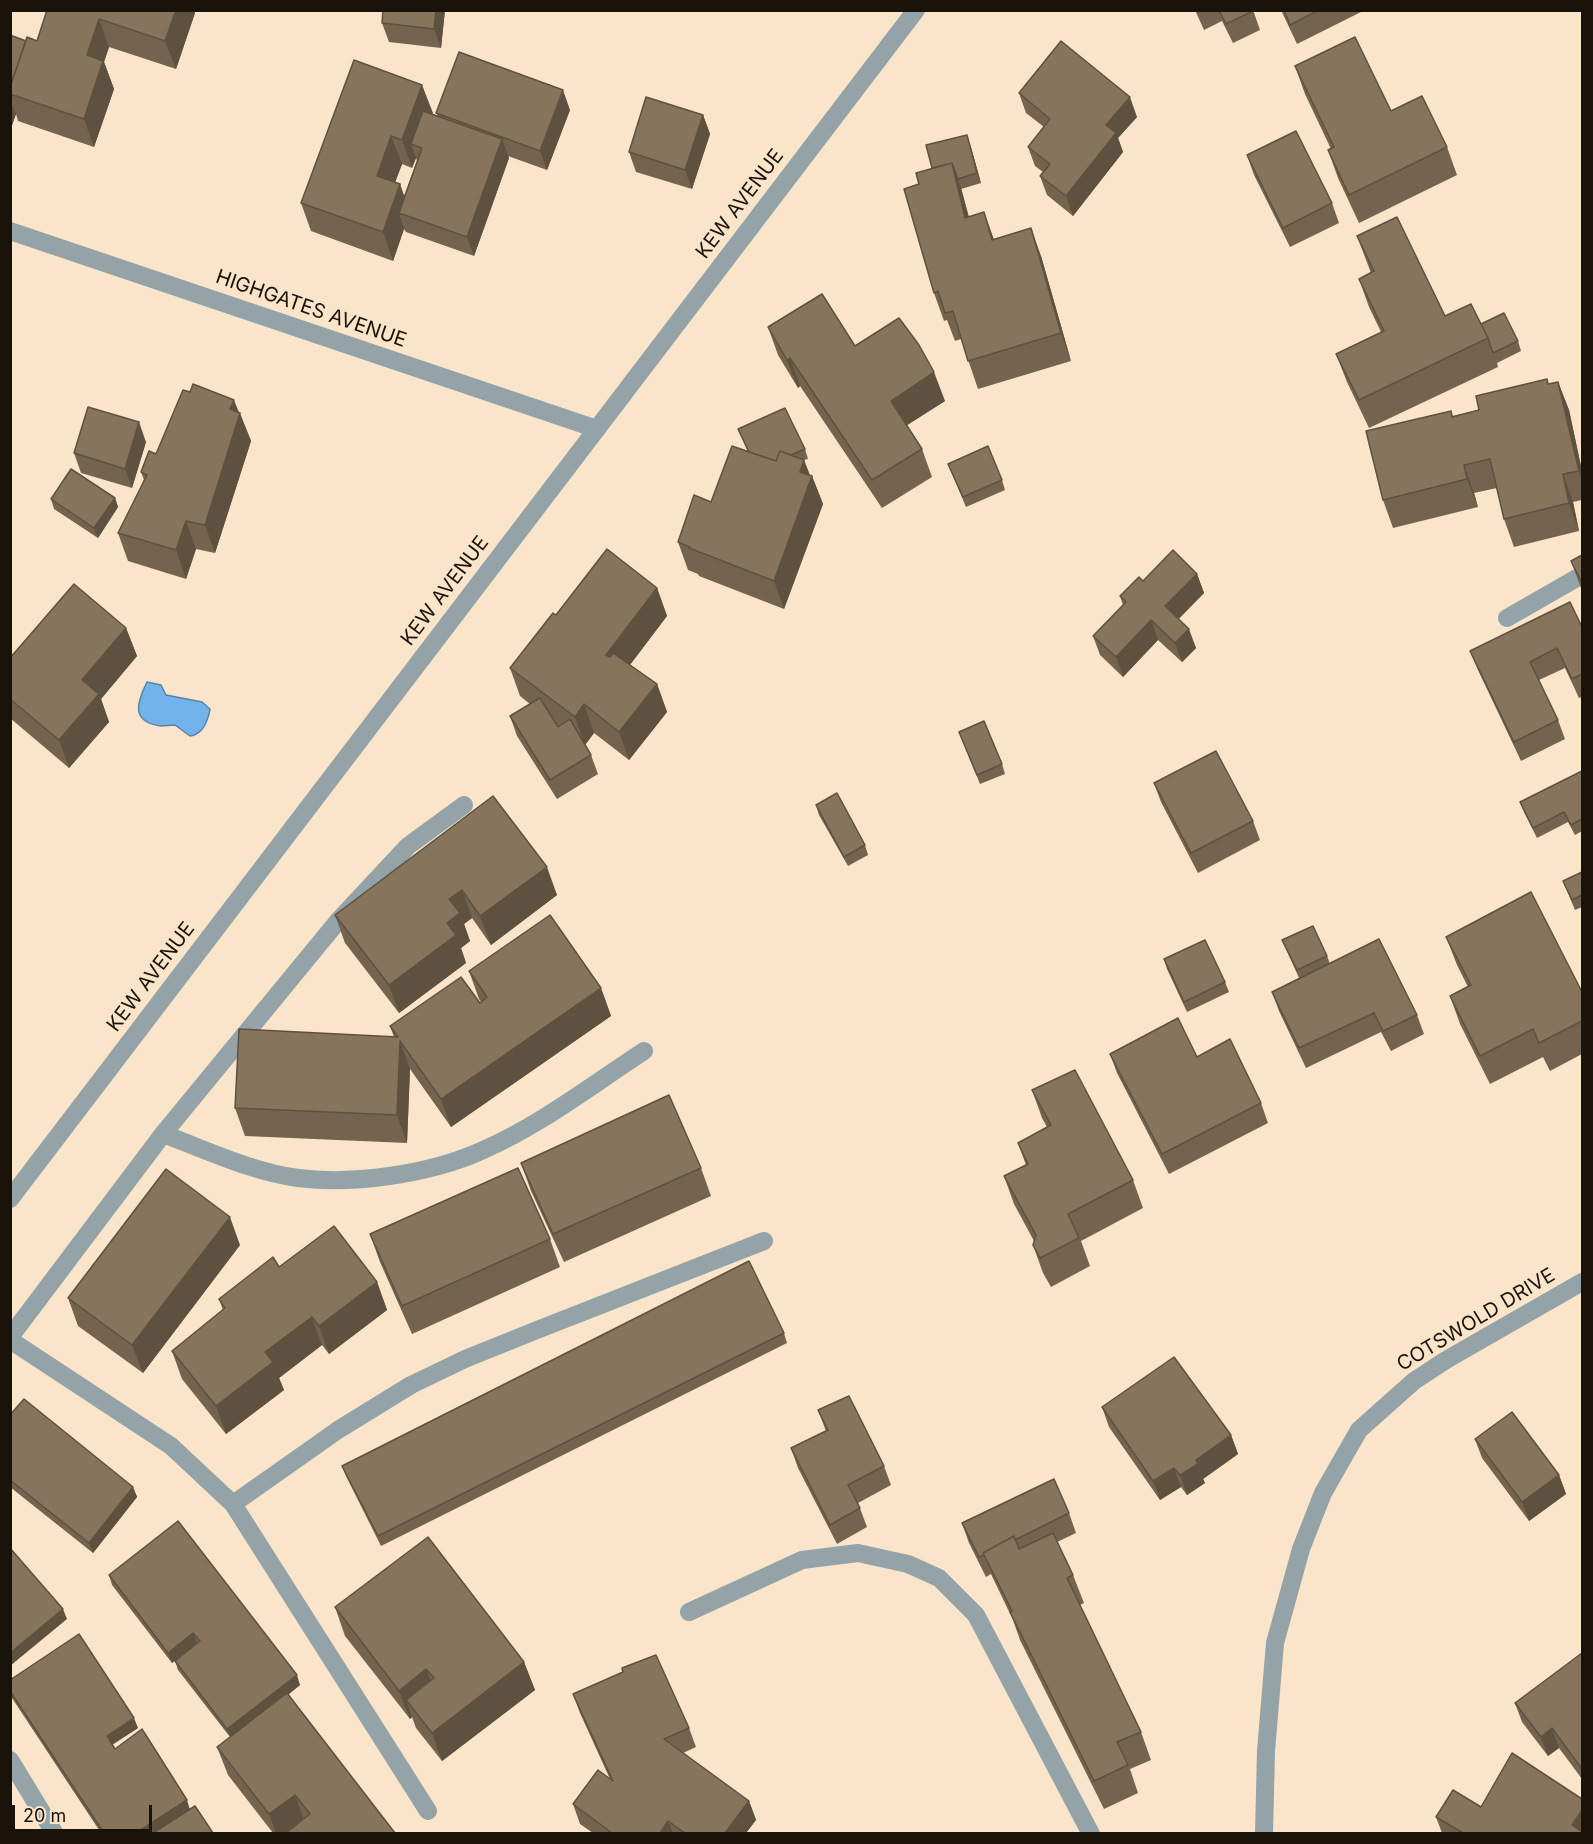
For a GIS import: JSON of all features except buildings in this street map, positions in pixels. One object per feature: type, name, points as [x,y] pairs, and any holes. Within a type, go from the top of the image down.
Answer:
[{"type":"street","name":"KEW AVENUE","points":[[10,1198],[916,10]]},
{"type":"street","name":"HIGHGATES AVENUE","points":[[10,231],[597,429]]},
{"type":"street","points":[[1507,618],[1582,575]]},
{"type":"street","points":[[428,1811],[233,1504],[171,1446],[10,1339],[164,1134],[338,921],[408,846],[464,805]]},
{"type":"street","points":[[164,1134],[252,1167],[298,1178],[363,1180],[418,1171],[480,1152],[526,1129],[644,1051]]},
{"type":"street","points":[[233,1504],[338,1431],[411,1385],[465,1359],[764,1241]]},
{"type":"street","name":"COTSWOLD DRIVE","points":[[1264,1833],[1266,1751],[1275,1643],[1301,1549],[1323,1493],[1359,1430],[1414,1381],[1446,1360],[1582,1282]]},
{"type":"street","points":[[689,1612],[802,1560],[858,1553],[908,1564],[939,1578],[976,1615],[1091,1833]]},
{"type":"street","points":[[10,1760],[55,1833]]},
{"type":"water","points":[[147,682],[161,685],[166,695],[202,702],[210,709],[202,729],[190,736],[175,725],[161,726],[144,720],[140,716],[139,704]]}]
